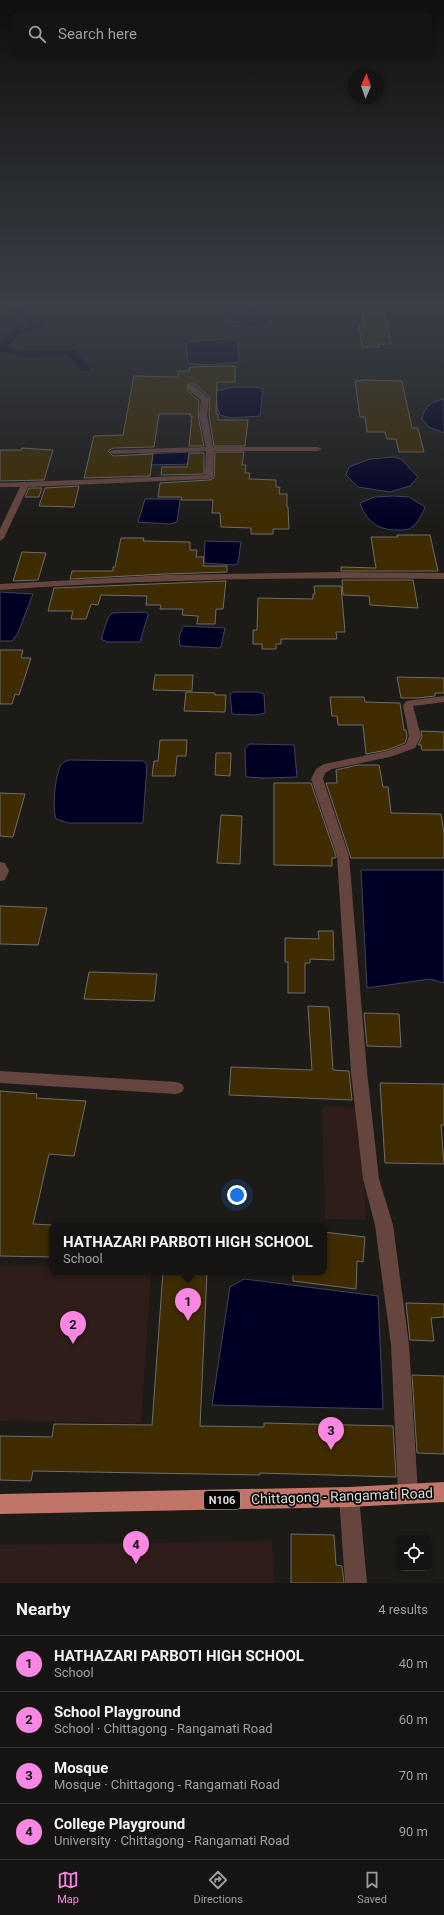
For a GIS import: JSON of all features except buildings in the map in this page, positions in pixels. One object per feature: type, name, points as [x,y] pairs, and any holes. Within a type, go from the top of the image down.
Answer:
[{"type":"highway","name":"Chittagong - Rangamati Road","points":[[0,1504],[349,1497],[444,1492]]},
{"type":"street","points":[[0,485],[209,477],[210,449],[203,415],[205,399],[191,387]]},
{"type":"street","points":[[113,452],[210,449],[318,449]]},
{"type":"street","points":[[0,538],[25,485]]},
{"type":"street","points":[[0,587],[85,580],[248,575],[444,576]]},
{"type":"street","points":[[408,1494],[400,1345],[384,1225],[371,1179],[359,1072],[343,856],[317,779],[320,771],[328,766],[390,754],[411,746],[415,736],[408,706],[410,703],[444,699]]},
{"type":"street","points":[[0,866],[3,871],[0,877]]},
{"type":"street","points":[[0,1077],[176,1088]]},
{"type":"street","points":[[349,1497],[356,1583]]},
{"type":"shaded area","points":[[322,1106],[359,1107],[366,1220],[325,1219]]},
{"type":"shaded area","points":[[0,1266],[49,1266],[49,1275],[151,1275],[141,1423],[0,1421]]},
{"type":"shaded area","points":[[272,1541],[274,1583],[0,1583],[0,1545]]},
{"type":"water","points":[[234,387],[256,387],[263,389],[260,416],[231,418],[220,415],[217,406],[216,391]]},
{"type":"water","points":[[444,399],[444,433],[429,427],[422,419],[429,405]]},
{"type":"water","points":[[200,452],[200,464],[142,465],[139,463],[140,454]]},
{"type":"water","points":[[394,457],[401,459],[418,477],[410,486],[390,492],[358,487],[346,475],[349,467],[370,459]]},
{"type":"water","points":[[374,497],[409,497],[425,507],[417,522],[409,529],[390,530],[378,526],[369,519],[360,503]]},
{"type":"water","points":[[145,499],[179,499],[177,522],[170,524],[138,522]]},
{"type":"water","points":[[205,541],[241,542],[238,563],[235,565],[204,563]]},
{"type":"water","points":[[0,592],[33,594],[18,633],[12,641],[0,641]]},
{"type":"water","points":[[146,612],[148,615],[140,642],[107,642],[101,639],[108,618],[112,613]]},
{"type":"water","points":[[183,626],[225,628],[220,648],[180,646],[179,637]]},
{"type":"water","points":[[234,692],[258,692],[264,694],[265,713],[256,715],[232,714],[230,694]]},
{"type":"water","points":[[249,744],[294,745],[297,777],[246,777],[245,749]]},
{"type":"water","points":[[69,760],[143,761],[147,764],[143,823],[68,823],[56,819],[54,800],[57,776],[61,765]]},
{"type":"water","points":[[361,870],[444,870],[444,983],[430,979],[367,988]]},
{"type":"water","points":[[244,1279],[378,1296],[383,1409],[212,1405],[230,1287]]},
{"type":"place","name":"HATHAZARI PARBOTI HIGH SCHOOL","points":[[188,1321]]},
{"type":"place","name":"School Playground","points":[[73,1344]]},
{"type":"place","name":"Mosque","points":[[331,1450]]},
{"type":"place","name":"College Playground","points":[[136,1564]]}]
